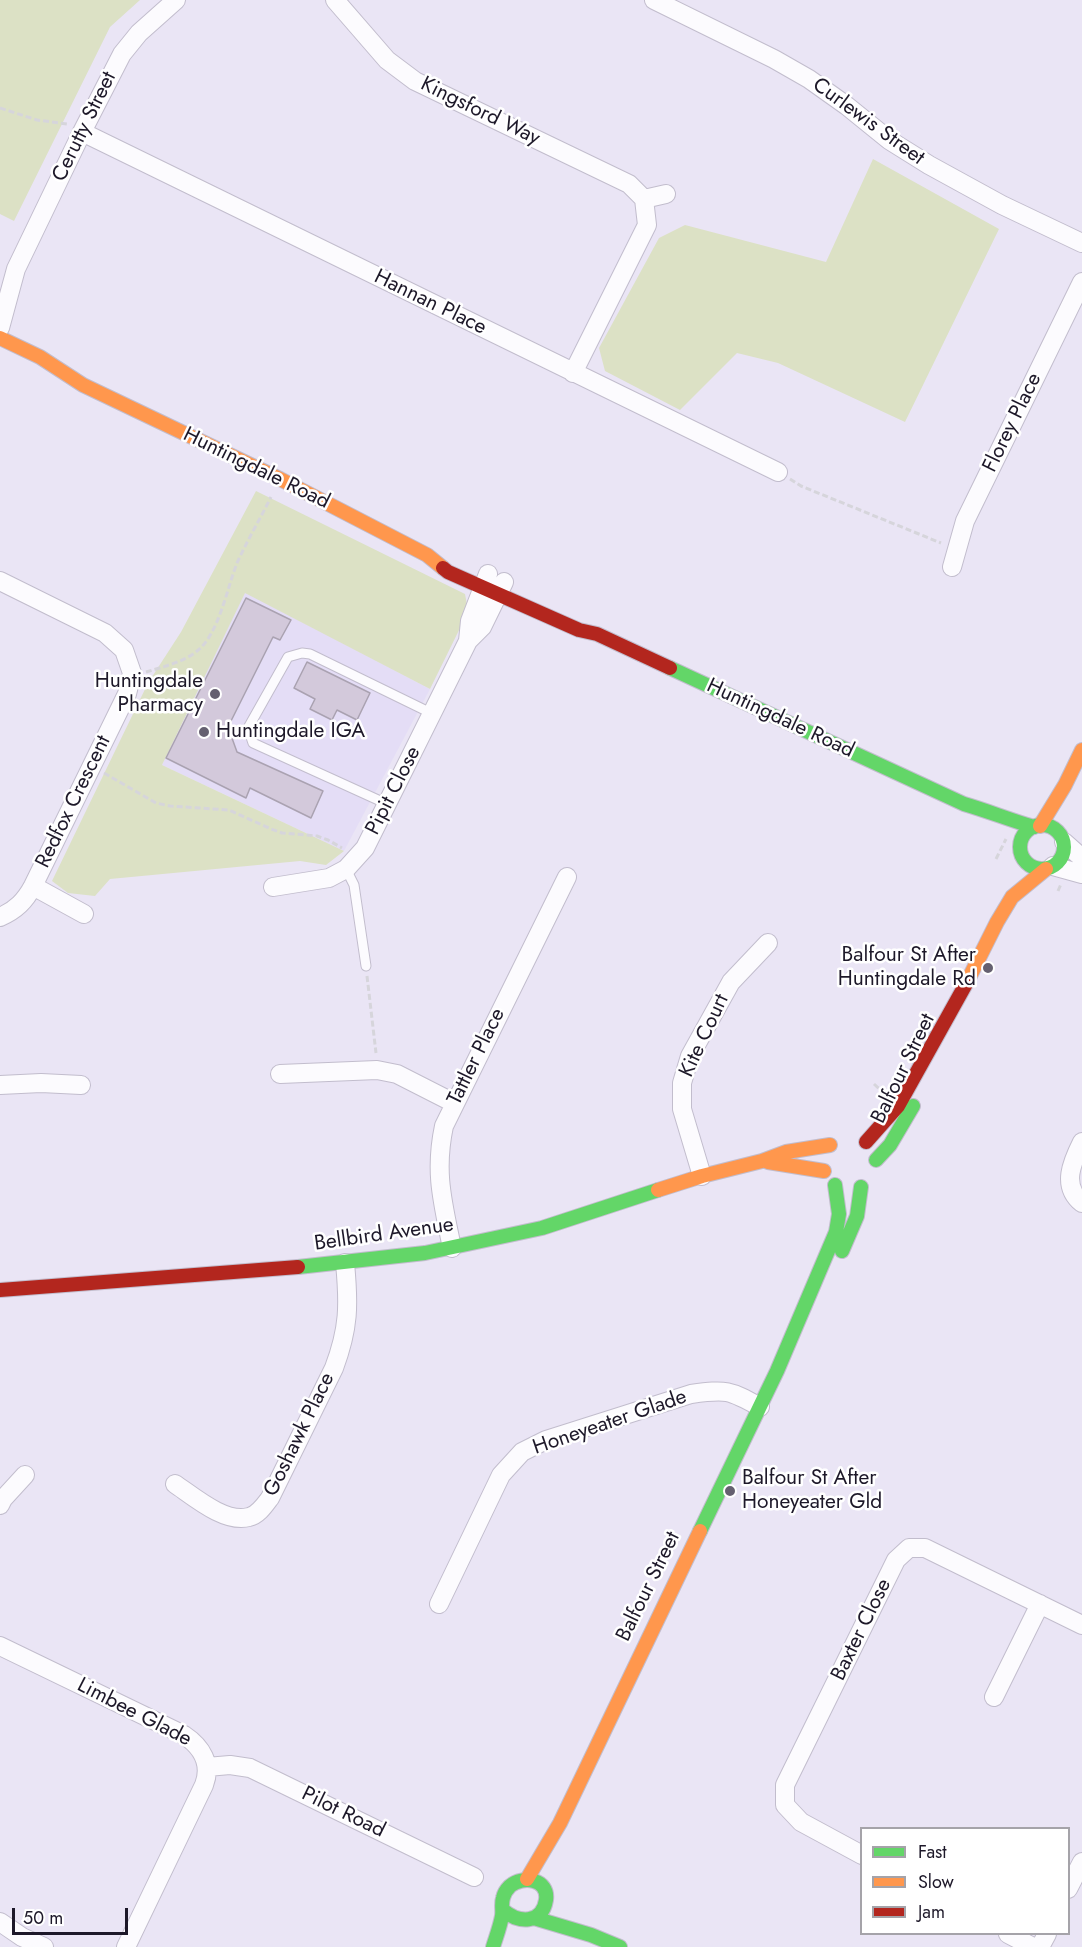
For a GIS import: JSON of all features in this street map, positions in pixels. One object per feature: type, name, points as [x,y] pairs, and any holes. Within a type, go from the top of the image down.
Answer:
[{"type":"street","name":"Cerutty Street","points":[[0,292],[16,269],[82,131],[122,54],[139,33],[176,0]]},
{"type":"street","name":"Curlewis Street","points":[[654,0],[774,59],[809,79],[889,140],[929,165],[1002,205],[1082,243]]},
{"type":"street","name":"Kingsford Way","points":[[338,1],[387,60],[415,81],[628,184],[644,199]]},
{"type":"street","name":"Hannan Place","points":[[82,131],[778,472]]},
{"type":"street","points":[[573,373],[647,225],[644,199],[666,194]]},
{"type":"street","name":"Cerutty Street","points":[[0,328],[16,269]]},
{"type":"street","name":"Florey Place","points":[[952,567],[965,522],[1082,282]]},
{"type":"street","name":"Huntingdale Road","points":[[0,338],[40,357],[83,385],[280,479],[427,555],[448,572],[490,582],[579,630],[597,634],[964,804],[1001,818],[1037,826]]},
{"type":"street","name":"Huntingdale Road","points":[[0,353],[36,370],[83,385]]},
{"type":"street","name":"Huntingdale Road","points":[[427,555],[454,558]]},
{"type":"street","points":[[0,581],[105,633],[124,650],[132,673]]},
{"type":"street","name":"Pipit Close","points":[[351,863],[364,848],[468,641],[482,627],[490,582]]},
{"type":"street","name":"Redfox Crescent","points":[[0,917],[12,912],[26,900],[127,694],[132,673]]},
{"type":"street","points":[[1021,852],[1025,834],[1037,826],[1065,785],[1082,750]]},
{"type":"street","points":[[1049,867],[1062,856],[1065,785]]},
{"type":"street","name":"Huntingdale Road","points":[[964,804],[987,825]]},
{"type":"street","points":[[1037,826],[1052,828],[1082,858]]},
{"type":"street","points":[[1007,839],[1021,852],[1031,866],[1049,867],[1082,874]]},
{"type":"street","name":"Balfour Street","points":[[866,1142],[898,1106],[962,993],[1012,897],[1021,852]]},
{"type":"street","points":[[273,887],[329,878],[351,863]]},
{"type":"street","name":"Balfour Street","points":[[1012,897],[1049,867]]},
{"type":"street","name":"Tattler Place","points":[[452,1248],[439,1180],[439,1159],[444,1126],[567,877]]},
{"type":"street","name":"Redfox Crescent","points":[[33,886],[84,914]]},
{"type":"street","name":"Kite Court","points":[[702,1176],[682,1109],[682,1083],[690,1056],[731,982],[768,943]]},
{"type":"street","name":"Balfour Street","points":[[777,1371],[805,1327],[853,1228],[861,1186],[873,1175],[876,1160],[890,1145],[909,1114],[944,1042],[962,993]]},
{"type":"street","points":[[280,1074],[377,1070],[397,1074],[454,1103]]},
{"type":"street","points":[[0,1085],[41,1083],[81,1085]]},
{"type":"street","name":"Balfour Street","points":[[830,1145],[848,1137],[866,1142],[871,1147],[876,1160]]},
{"type":"street","points":[[1082,1142],[1069,1176],[1071,1188],[1082,1203]]},
{"type":"street","points":[[830,1145],[824,1157],[824,1171],[836,1185],[844,1189],[861,1186]]},
{"type":"street","name":"Bellbird Avenue","points":[[0,1290],[403,1257],[542,1228],[702,1176],[762,1161],[786,1152],[830,1145]]},
{"type":"street","name":"Bellbird Avenue","points":[[762,1161],[824,1171]]},
{"type":"street","name":"Balfour Street","points":[[526,1879],[560,1823],[777,1371],[836,1232],[839,1215],[836,1185]]},
{"type":"street","name":"Goshawk Place","points":[[175,1484],[220,1514],[235,1518],[248,1518],[261,1510],[270,1498],[334,1368],[341,1349],[348,1314],[345,1263]]},
{"type":"street","name":"Honeyeater Glade","points":[[439,1604],[501,1475],[522,1452],[546,1440],[691,1395],[731,1391],[760,1407]]},
{"type":"street","points":[[0,1505],[25,1475]]},
{"type":"street","name":"Baxter Close","points":[[860,1854],[801,1822],[785,1805],[785,1785],[896,1560],[909,1548],[925,1548],[1082,1624]]},
{"type":"street","points":[[994,1697],[1040,1604]]},
{"type":"street","name":"Limbee Glade","points":[[0,1646],[184,1735],[200,1748],[207,1767],[204,1785],[126,1947]]},
{"type":"street","name":"Pilot Road","points":[[207,1767],[230,1765],[250,1768],[474,1877]]},
{"type":"street","name":"Balfour Street","points":[[518,1931],[541,1912],[560,1823]]},
{"type":"street","points":[[1070,1885],[1082,1862]]},
{"type":"street","points":[[494,1947],[503,1910],[502,1902],[507,1888],[526,1879],[546,1884],[591,1935]]},
{"type":"street","points":[[503,1910],[509,1918],[517,1921],[518,1931],[591,1935],[620,1947]]},
{"type":"street","points":[[0,1922],[22,1937],[44,1947]]},
{"type":"street","points":[[1010,1935],[1033,1947]]},
{"type":"lane","points":[[387,804],[253,743],[248,728],[288,657],[302,653],[310,654],[433,714]]},
{"type":"lane","points":[[351,863],[366,966]]},
{"type":"path","points":[[0,108],[20,116],[57,122],[82,131]]},
{"type":"path","points":[[778,472],[801,486],[957,549]]},
{"type":"path","points":[[132,673],[148,671],[186,657],[197,652],[204,644],[225,603],[237,564],[280,479]]},
{"type":"path","points":[[92,767],[156,803],[229,810],[271,829],[328,840],[351,863]]},
{"type":"path","points":[[366,966],[377,1070]]},
{"type":"shaded area","points":[[245,592],[430,689],[344,851],[162,765]]},
{"type":"green space","points":[[0,0],[140,0],[110,27],[14,221],[0,214]]},
{"type":"green space","points":[[873,159],[999,229],[905,422],[778,363],[737,353],[680,410],[605,371],[599,348],[659,238],[685,225],[826,262]]},
{"type":"green space","points":[[256,491],[465,594],[468,610],[465,618],[430,689],[245,593],[162,765],[344,851],[326,865],[300,861],[110,879],[95,896],[68,893],[52,881],[148,683],[181,632]]},
{"type":"building","points":[[246,598],[291,620],[280,640],[273,637],[228,727],[237,752],[323,791],[311,818],[250,788],[246,798],[166,758]]},
{"type":"building","points":[[307,662],[370,693],[357,720],[337,710],[332,720],[310,709],[315,699],[294,688]]},
{"type":"traffic: fast","points":[[670,668],[964,804],[1034,827]]},
{"type":"traffic: fast","points":[[1042,825],[1057,832],[1064,847],[1057,862],[1042,869],[1027,862],[1020,847],[1027,832],[1042,825]]},
{"type":"traffic: fast","points":[[876,1160],[890,1145],[913,1106]]},
{"type":"traffic: fast","points":[[700,1531],[777,1371],[836,1232],[839,1214],[835,1185]]},
{"type":"traffic: fast","points":[[842,1251],[857,1216],[861,1187]]},
{"type":"traffic: fast","points":[[298,1267],[425,1253],[542,1228],[658,1190]]},
{"type":"traffic: fast","points":[[493,1947],[502,1916],[502,1900],[508,1888],[515,1883],[528,1880],[539,1883],[546,1893],[544,1908],[535,1918],[522,1919],[503,1910]]},
{"type":"traffic: fast","points":[[534,1918],[591,1935],[620,1947]]},
{"type":"traffic: slow","points":[[0,338],[40,357],[83,385],[280,479],[427,555],[443,568]]},
{"type":"traffic: slow","points":[[1040,826],[1065,785],[1082,750]]},
{"type":"traffic: slow","points":[[967,982],[1012,897],[1046,869]]},
{"type":"traffic: slow","points":[[658,1190],[786,1152],[830,1145]]},
{"type":"traffic: slow","points":[[768,1162],[824,1171]]},
{"type":"traffic: slow","points":[[527,1879],[560,1823],[700,1531]]},
{"type":"traffic: jam","points":[[443,568],[579,630],[597,634],[670,668]]},
{"type":"traffic: jam","points":[[866,1142],[898,1106],[967,982]]},
{"type":"traffic: jam","points":[[0,1290],[298,1267]]},
{"type":"place","name":"Huntingdale Pharmacy","points":[[215,694]]},
{"type":"place","name":"Huntingdale IGA","points":[[204,732]]},
{"type":"place","name":"Balfour St After Huntingdale Rd","points":[[988,968]]},
{"type":"place","name":"Balfour St After Honeyeater Gld","points":[[730,1491]]}]
